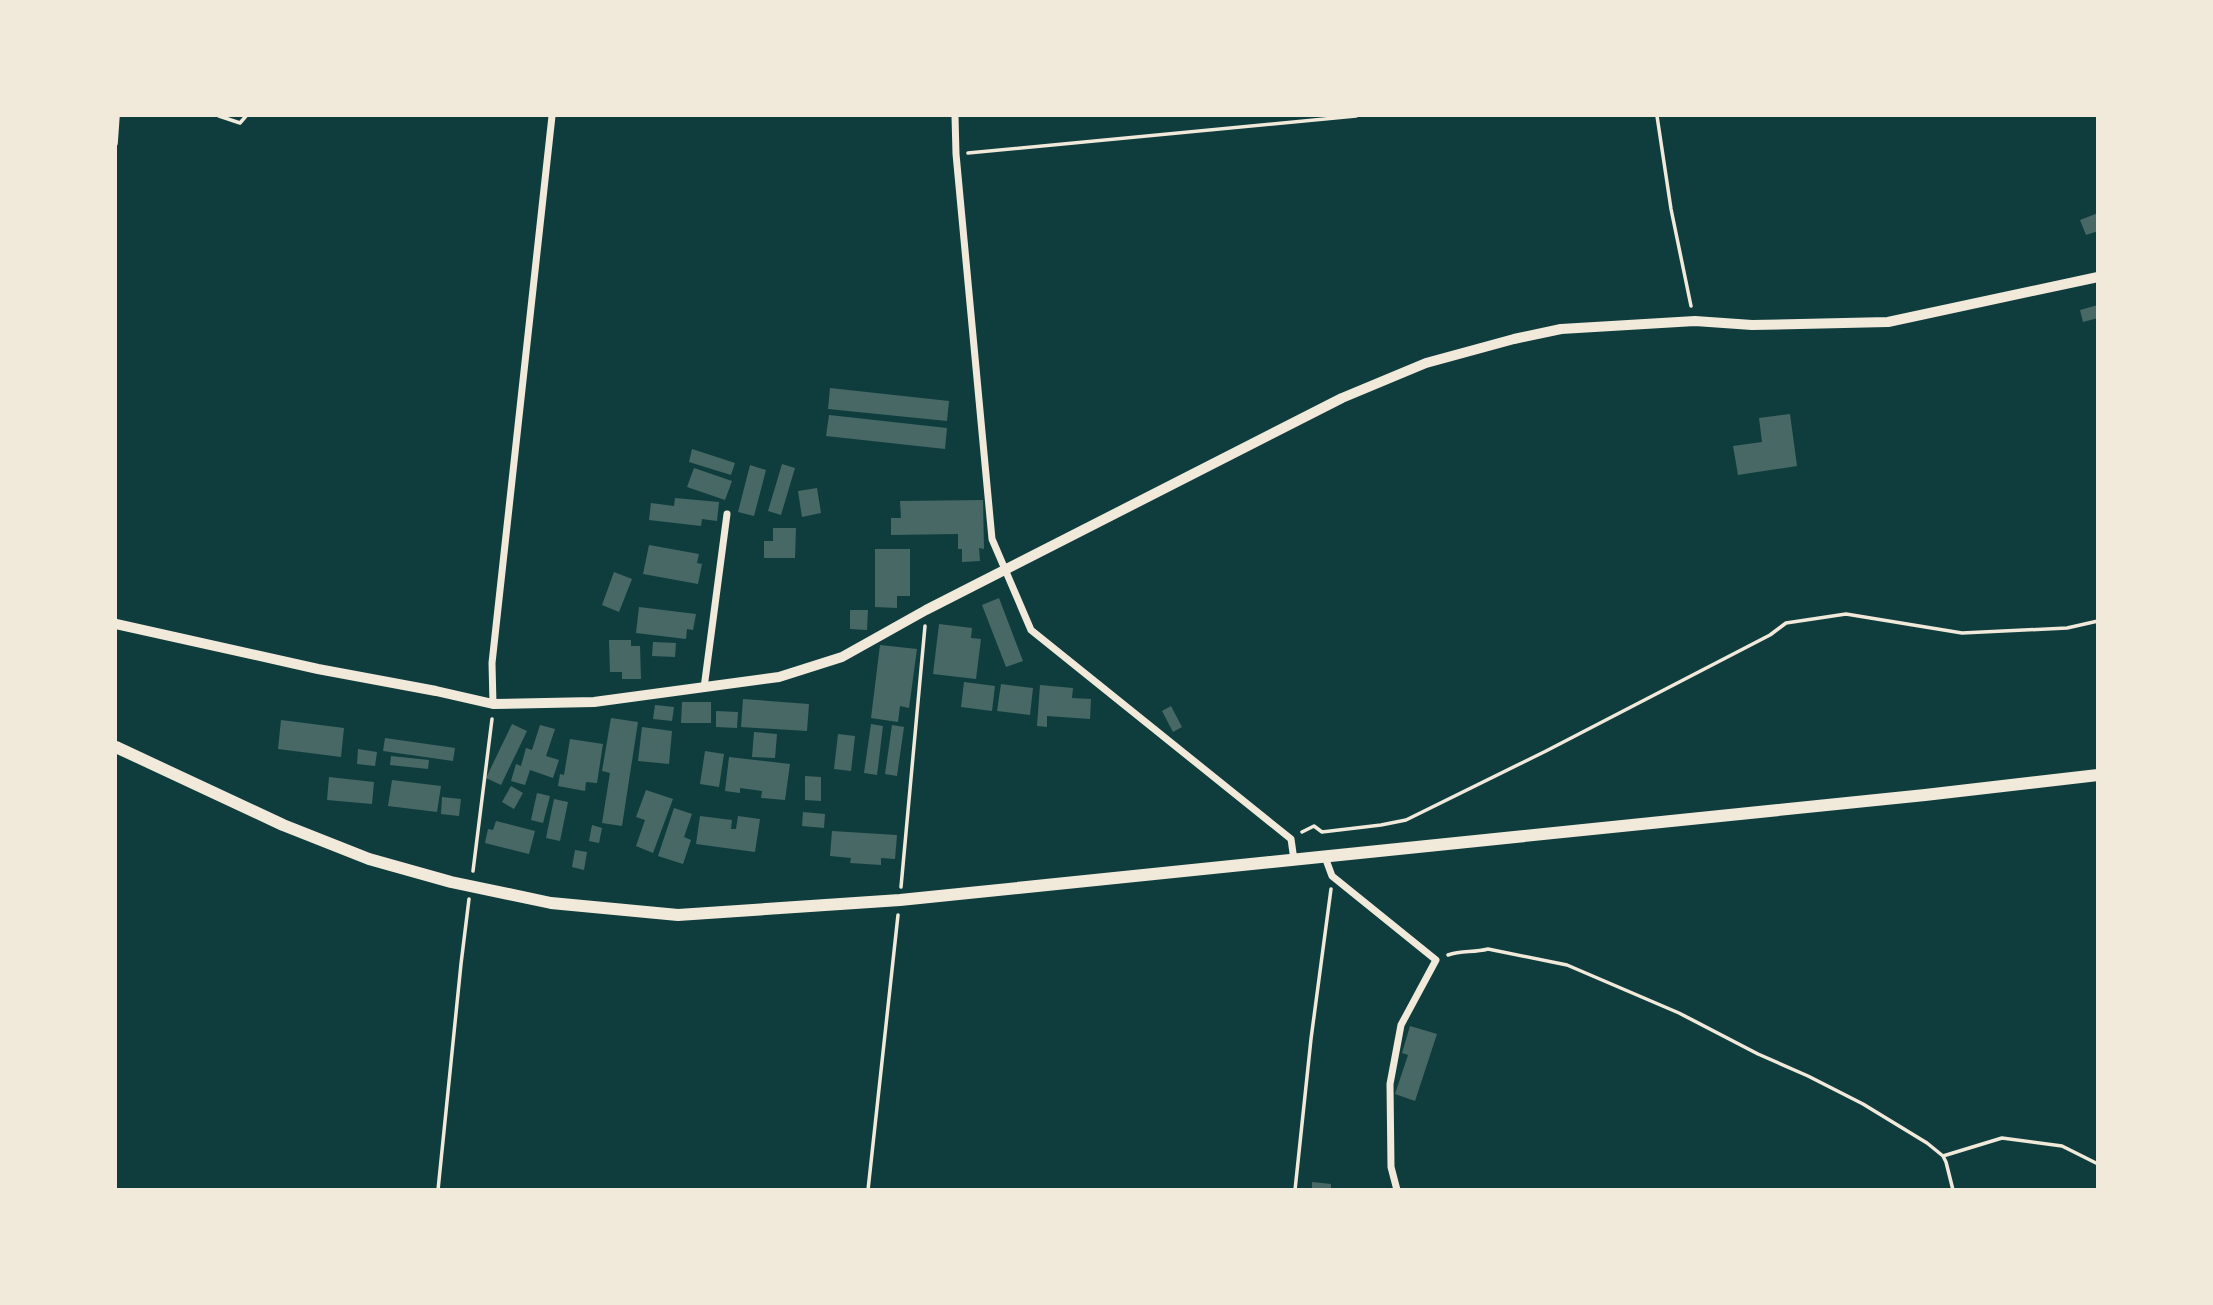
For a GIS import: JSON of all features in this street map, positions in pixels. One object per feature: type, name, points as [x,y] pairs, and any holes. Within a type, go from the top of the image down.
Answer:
[{"type":"main road","points":[[116,747],[283,825],[369,859],[471,886],[551,903],[678,915],[900,900],[2098,775]]},
{"type":"street","points":[[493,704],[492,663],[552,116]]},
{"type":"street","points":[[955,116],[956,154],[992,539],[1031,630],[1291,839],[1294,860]]},
{"type":"street","points":[[116,624],[493,704],[594,702],[779,677],[842,657],[1006,569],[1342,398],[1426,363],[1561,329],[1695,321],[1752,325],[1888,322],[2098,277]]},
{"type":"street","points":[[704,688],[727,514]]},
{"type":"street","points":[[1325,857],[1332,876],[1436,960],[1401,1025],[1390,1084],[1391,1167],[1397,1189]]},
{"type":"path","points":[[116,144],[118,116]]},
{"type":"path","points":[[219,116],[240,123],[246,116]]},
{"type":"path","points":[[956,154],[1356,116]]},
{"type":"path","points":[[1657,116],[1671,209],[1695,321]]},
{"type":"path","points":[[1291,839],[1314,826],[1322,831],[1406,820],[1770,635],[1786,623],[1846,614],[1962,633],[2067,628],[2098,621]]},
{"type":"path","points":[[438,1189],[461,964],[493,704]]},
{"type":"path","points":[[1295,1189],[1332,876]]},
{"type":"path","points":[[1436,960],[1460,950],[1476,952],[1488,949],[1567,965],[1679,1013],[1863,1104],[1927,1143],[1947,1162],[1953,1189]]},
{"type":"path","points":[[1943,1156],[2002,1138],[2062,1146],[2098,1164]]},
{"type":"building","points":[[2098,213],[2098,231],[2086,235],[2080,220]]},
{"type":"building","points":[[2098,305],[2098,318],[2083,322],[2080,310]]},
{"type":"building","points":[[830,388],[949,401],[947,421],[828,409]]},
{"type":"building","points":[[1790,414],[1797,466],[1738,475],[1733,446],[1762,442],[1759,418]]},
{"type":"building","points":[[829,415],[947,428],[945,449],[826,436]]},
{"type":"building","points":[[692,449],[735,463],[731,475],[689,462]]},
{"type":"building","points":[[782,464],[795,468],[781,515],[768,511]]},
{"type":"building","points":[[750,465],[766,470],[754,516],[738,512]]},
{"type":"building","points":[[694,468],[732,481],[725,500],[687,487]]},
{"type":"building","points":[[817,488],[821,513],[802,517],[798,491]]},
{"type":"building","points":[[675,498],[719,502],[717,521],[702,519],[701,526],[649,520],[651,503],[674,506]]},
{"type":"building","points":[[983,500],[984,549],[979,548],[980,561],[962,562],[962,549],[958,549],[958,534],[891,535],[891,518],[901,518],[900,501]]},
{"type":"building","points":[[773,528],[796,528],[795,558],[764,558],[764,541],[773,541]]},
{"type":"building","points":[[649,545],[699,554],[697,563],[702,564],[698,584],[643,574]]},
{"type":"building","points":[[875,549],[910,549],[910,596],[897,596],[897,608],[875,607]]},
{"type":"building","points":[[614,572],[632,579],[619,612],[602,605]]},
{"type":"building","points":[[999,598],[1023,661],[1006,667],[982,605]]},
{"type":"building","points":[[639,607],[696,614],[693,630],[687,629],[686,639],[636,633]]},
{"type":"building","points":[[850,610],[868,610],[867,630],[850,629]]},
{"type":"building","points":[[939,624],[972,628],[971,638],[981,639],[976,679],[933,674]]},
{"type":"building","points":[[609,640],[631,640],[631,646],[640,646],[641,679],[622,679],[622,672],[610,672]]},
{"type":"building","points":[[653,642],[676,643],[675,657],[652,656]]},
{"type":"building","points":[[880,645],[917,649],[909,708],[900,706],[898,722],[871,718]]},
{"type":"building","points":[[964,682],[995,686],[992,711],[961,707]]},
{"type":"building","points":[[1001,684],[1033,688],[1030,715],[997,711]]},
{"type":"building","points":[[1040,685],[1073,688],[1072,698],[1091,699],[1090,719],[1047,716],[1047,727],[1037,726]]},
{"type":"building","points":[[743,699],[809,704],[807,731],[741,727]]},
{"type":"building","points":[[682,702],[711,702],[711,723],[681,723]]},
{"type":"building","points":[[655,705],[674,707],[672,721],[653,719]]},
{"type":"building","points":[[1171,706],[1182,727],[1173,732],[1162,711]]},
{"type":"building","points":[[716,711],[738,712],[737,728],[716,727]]},
{"type":"building","points":[[611,718],[638,722],[622,826],[602,823],[610,773],[602,771]]},
{"type":"building","points":[[281,720],[344,728],[341,757],[278,749]]},
{"type":"building","points":[[512,724],[527,731],[501,785],[486,778]]},
{"type":"building","points":[[871,724],[883,726],[877,775],[864,773]]},
{"type":"building","points":[[540,725],[555,729],[546,756],[559,760],[553,778],[530,770],[525,785],[511,781],[516,764],[521,766],[526,748],[532,750]]},
{"type":"building","points":[[892,725],[904,727],[897,776],[885,774]]},
{"type":"building","points":[[642,727],[672,731],[669,764],[638,761]]},
{"type":"building","points":[[754,732],[777,734],[775,758],[752,757]]},
{"type":"building","points":[[838,734],[855,736],[851,771],[834,769]]},
{"type":"building","points":[[385,738],[455,748],[453,761],[383,751]]},
{"type":"building","points":[[570,739],[603,744],[597,783],[586,782],[585,791],[558,786],[560,774],[564,775]]},
{"type":"building","points":[[358,749],[377,752],[375,766],[357,764]]},
{"type":"building","points":[[705,751],[724,754],[719,787],[700,784]]},
{"type":"building","points":[[391,756],[429,760],[428,769],[390,765]]},
{"type":"building","points":[[729,757],[790,764],[785,800],[761,798],[762,791],[740,788],[740,793],[725,791]]},
{"type":"building","points":[[805,776],[821,777],[821,801],[805,800]]},
{"type":"building","points":[[329,777],[374,782],[372,804],[327,800]]},
{"type":"building","points":[[392,780],[441,786],[437,812],[388,806]]},
{"type":"building","points":[[511,786],[523,793],[514,809],[502,802]]},
{"type":"building","points":[[646,790],[673,799],[653,853],[636,846],[645,820],[636,817]]},
{"type":"building","points":[[537,793],[550,796],[543,823],[531,820]]},
{"type":"building","points":[[442,797],[461,799],[459,816],[441,814]]},
{"type":"building","points":[[554,799],[568,802],[560,841],[546,838]]},
{"type":"building","points":[[674,808],[692,814],[684,837],[691,840],[683,864],[658,856]]},
{"type":"building","points":[[803,812],[825,814],[824,828],[802,826]]},
{"type":"building","points":[[700,816],[732,820],[731,829],[736,829],[738,816],[760,819],[755,852],[696,844]]},
{"type":"building","points":[[496,821],[535,831],[529,854],[485,843],[488,829],[493,830]]},
{"type":"building","points":[[592,825],[602,828],[599,843],[589,841]]},
{"type":"building","points":[[832,831],[897,835],[895,859],[881,858],[881,865],[850,863],[851,858],[830,856]]},
{"type":"building","points":[[575,850],[587,852],[584,870],[572,867]]},
{"type":"building","points":[[1410,1026],[1437,1034],[1415,1101],[1395,1094],[1408,1055],[1402,1053]]},
{"type":"building","points":[[1312,1182],[1331,1184],[1331,1190],[1312,1190]]}]
